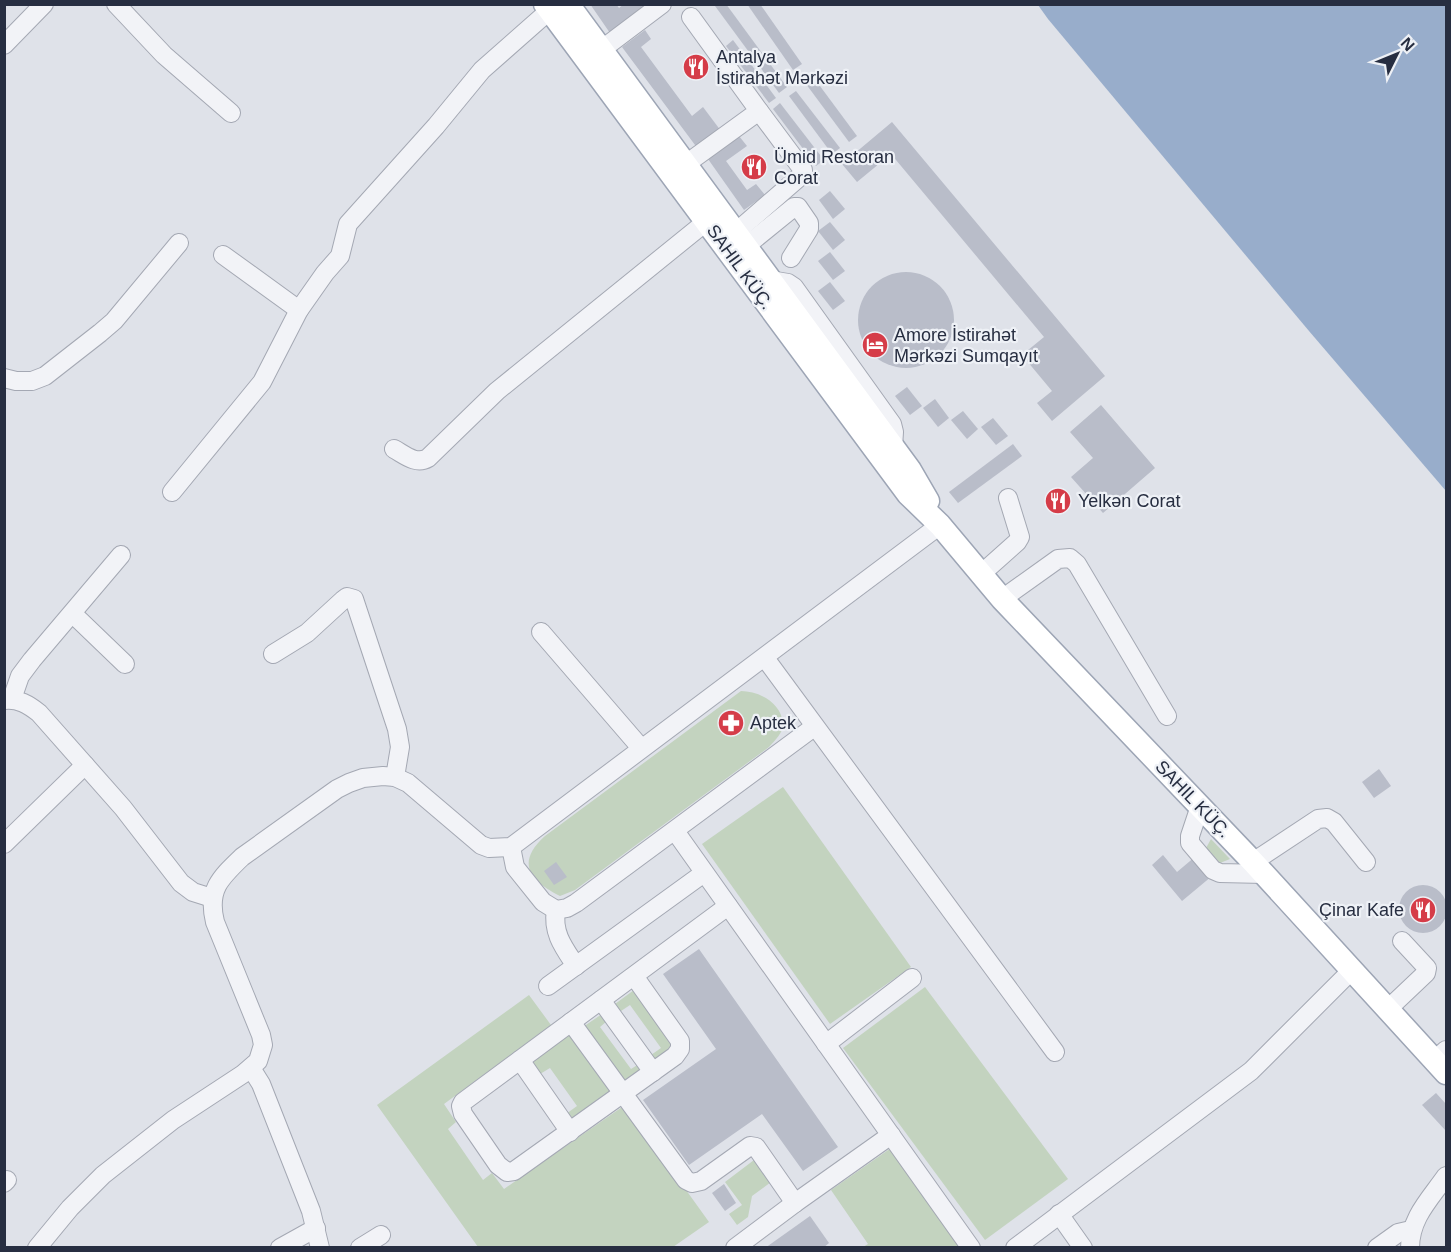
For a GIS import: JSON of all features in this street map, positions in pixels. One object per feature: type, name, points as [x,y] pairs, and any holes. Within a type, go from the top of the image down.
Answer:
[{"type":"main road","name":"SAHIL KÜÇ.","points":[[554,6],[601,50],[686,164],[893,447],[920,486],[940,525]]},
{"type":"main road","name":"SAHIL KÜÇ.","points":[[554,6],[896,480],[940,525],[1002,599],[1259,868],[1388,1009],[1443,1061]]},
{"type":"street","points":[[4,45],[44,4]]},
{"type":"street","points":[[116,4],[164,55],[231,113]]},
{"type":"street","points":[[601,50],[662,4]]},
{"type":"street","points":[[172,492],[262,382],[299,310],[340,256],[348,224],[436,126],[482,70],[554,6]]},
{"type":"street","points":[[691,17],[803,170],[803,174],[741,239]]},
{"type":"street","points":[[686,164],[759,111]]},
{"type":"street","points":[[741,239],[794,207],[798,207],[809,223],[809,229],[791,258]]},
{"type":"street","points":[[394,449],[416,461],[422,462],[428,458],[497,391],[707,221]]},
{"type":"street","points":[[4,378],[32,381],[45,376],[114,321],[179,243]]},
{"type":"street","points":[[223,255],[299,310]]},
{"type":"street","points":[[980,575],[1020,537],[1008,498]]},
{"type":"street","points":[[37,1248],[70,1208],[103,1175],[174,1120],[251,1068],[262,1054],[261,1035],[215,922],[212,898],[221,880],[242,857],[337,789],[363,778],[383,776],[395,777],[418,790],[481,845],[489,848],[511,846],[940,525]]},
{"type":"street","points":[[121,555],[20,676],[8,699],[29,705],[39,713],[123,808],[181,883],[193,892],[212,898]]},
{"type":"street","points":[[1002,599],[1058,559],[1070,558],[1077,564],[1167,716]]},
{"type":"street","points":[[273,654],[307,633],[347,597],[354,599],[397,729],[400,747],[395,777]]},
{"type":"street","points":[[73,614],[125,664]]},
{"type":"street","points":[[541,632],[641,748]]},
{"type":"street","points":[[765,658],[1055,1052]]},
{"type":"street","points":[[511,846],[515,867],[543,902],[556,910],[567,908],[675,831],[814,726]]},
{"type":"street","points":[[4,844],[85,765]]},
{"type":"street","points":[[1200,806],[1190,836],[1190,843],[1213,870],[1220,873],[1259,868],[1318,819],[1328,818],[1334,822],[1366,862]]},
{"type":"street","points":[[675,831],[971,1248]]},
{"type":"street","points":[[548,986],[704,873]]},
{"type":"street","points":[[634,976],[680,1041],[680,1049],[675,1056],[570,1132],[514,1171],[507,1172],[498,1165],[463,1114],[461,1106],[463,1102],[728,906]]},
{"type":"street","points":[[556,910],[554,918],[556,932],[576,966]]},
{"type":"street","points":[[1388,1009],[1426,973],[1427,968],[1402,941]]},
{"type":"street","points":[[1015,1248],[1251,1071],[1352,970]]},
{"type":"street","points":[[826,1044],[912,978]]},
{"type":"street","points":[[601,1000],[653,1072]]},
{"type":"street","points":[[572,1022],[686,1180],[697,1183],[750,1146],[756,1147],[795,1203]]},
{"type":"street","points":[[520,1060],[570,1132]]},
{"type":"street","points":[[251,1068],[261,1084],[316,1228],[321,1248]]},
{"type":"street","points":[[735,1248],[891,1135]]},
{"type":"street","points":[[1377,1248],[1398,1233],[1411,1239],[1416,1220],[1446,1176]]},
{"type":"street","points":[[1059,1214],[1083,1248]]},
{"type":"street","points":[[280,1248],[316,1228]]},
{"type":"street","points":[[360,1248],[381,1235]]},
{"type":"green space","points":[[741,691],[768,699],[778,709],[783,723],[782,730],[769,747],[575,890],[560,896],[534,878],[530,870],[530,855],[545,836]]},
{"type":"green space","points":[[783,787],[911,967],[830,1024],[702,844]]},
{"type":"green space","points":[[1211,839],[1230,859],[1220,863],[1206,848]]},
{"type":"green space","points":[[925,987],[1068,1179],[985,1240],[843,1048]]},
{"type":"green space","points":[[634,990],[677,1048],[656,1063],[651,1055],[661,1048],[630,1005],[621,1011],[615,1004]]},
{"type":"green space","points":[[529,995],[551,1025],[444,1104],[456,1122],[448,1129],[483,1180],[492,1173],[504,1189],[625,1105],[709,1222],[673,1247],[478,1247],[377,1105]]},
{"type":"green space","points":[[602,1014],[607,1021],[600,1027],[631,1069],[639,1064],[644,1071],[625,1085],[583,1027]]},
{"type":"green space","points":[[572,1033],[615,1094],[573,1123],[566,1114],[577,1106],[550,1068],[540,1074],[532,1062]]},
{"type":"green space","points":[[891,1148],[961,1247],[863,1247],[868,1244],[831,1190]]},
{"type":"green space","points":[[754,1160],[771,1182],[752,1196],[748,1217],[737,1225],[729,1214],[742,1205],[725,1182]]},
{"type":"water","points":[[1038,5],[1446,5],[1446,491],[1309,331]]},
{"type":"building","points":[[590,4],[616,4],[619,8],[624,4],[651,4],[610,33]]},
{"type":"building","points":[[726,4],[787,87],[779,93],[715,6]]},
{"type":"building","points":[[747,4],[760,4],[802,64],[793,70]]},
{"type":"building","points":[[645,30],[651,39],[641,47],[692,116],[703,107],[721,131],[698,149],[622,47]]},
{"type":"building","points":[[733,40],[776,98],[769,103],[726,46]]},
{"type":"building","points":[[814,78],[857,136],[849,142],[806,84]]},
{"type":"building","points":[[796,91],[840,148],[832,154],[789,96]]},
{"type":"building","points":[[780,103],[824,160],[816,166],[773,109]]},
{"type":"building","points":[[892,122],[1105,376],[1052,421],[1037,403],[1052,391],[1022,355],[1044,337],[891,154],[857,182],[842,164]]},
{"type":"building","points":[[739,136],[747,146],[726,161],[747,190],[756,184],[765,195],[744,210],[708,159]]},
{"type":"building","points":[[830,191],[845,209],[833,219],[819,200]]},
{"type":"building","points":[[830,222],[845,240],[833,250],[818,231]]},
{"type":"building","points":[[830,252],[845,271],[833,280],[818,261]]},
{"type":"building","points":[[906,272],[924,275],[940,286],[951,302],[954,320],[951,338],[940,354],[924,365],[906,368],[888,365],[872,354],[861,338],[858,320],[861,302],[872,286],[888,275]]},
{"type":"building","points":[[830,282],[845,301],[833,310],[818,291]]},
{"type":"building","points":[[907,387],[922,406],[910,415],[895,396]]},
{"type":"building","points":[[935,399],[949,418],[938,427],[923,408]]},
{"type":"building","points":[[1101,405],[1155,468],[1103,513],[1071,477],[1093,458],[1070,432]]},
{"type":"building","points":[[963,411],[978,429],[967,439],[951,420]]},
{"type":"building","points":[[993,418],[1008,436],[996,445],[981,427]]},
{"type":"building","points":[[1013,444],[1022,456],[958,503],[949,492]]},
{"type":"building","points":[[729,712],[741,726],[733,733],[721,720]]},
{"type":"building","points":[[1379,769],[1391,786],[1374,798],[1362,782]]},
{"type":"building","points":[[1163,855],[1177,872],[1196,856],[1212,876],[1182,901],[1152,865]]},
{"type":"building","points":[[556,862],[567,877],[554,885],[544,871]]},
{"type":"building","points":[[1418,885],[1428,885],[1440,892],[1447,904],[1447,914],[1440,926],[1428,933],[1418,933],[1403,922],[1399,914],[1399,904],[1410,889]]},
{"type":"building","points":[[699,949],[838,1147],[803,1171],[762,1114],[689,1165],[643,1100],[716,1049],[663,974]]},
{"type":"building","points":[[1436,1093],[1446,1104],[1446,1131],[1422,1105]]},
{"type":"building","points":[[724,1184],[736,1203],[725,1211],[712,1193]]},
{"type":"building","points":[[810,1216],[829,1243],[823,1248],[765,1248]]},
{"type":"place","name":"Antalya İstirahət Mərkəzi","points":[[696,67]]},
{"type":"place","name":"Ümid Restoran Corat","points":[[754,167]]},
{"type":"place","name":"Amore İstirahət Mərkəzi Sumqayıt","points":[[875,345]]},
{"type":"place","name":"Yelkən Corat","points":[[1058,501]]},
{"type":"place","name":"Aptek","points":[[731,723]]},
{"type":"place","name":"Çinar Kafe","points":[[1423,910]]}]
